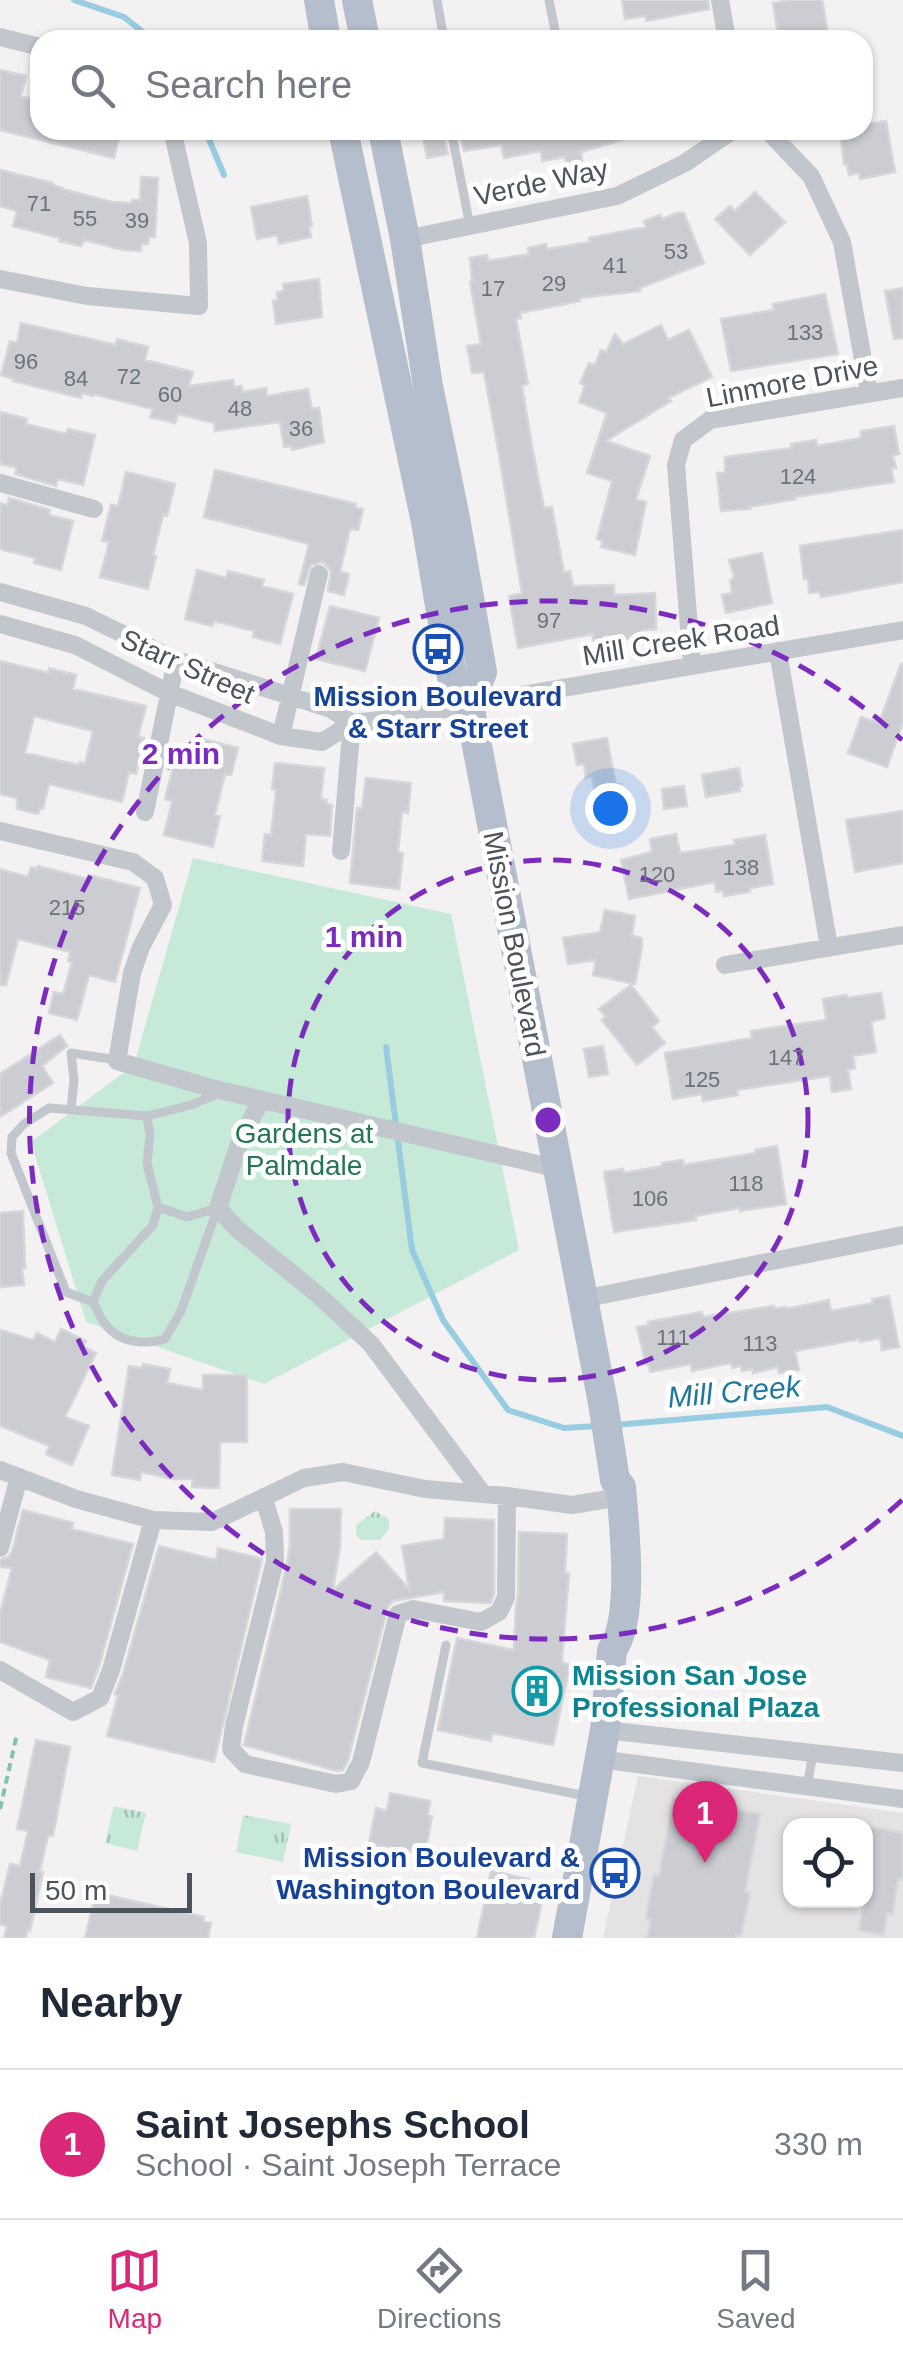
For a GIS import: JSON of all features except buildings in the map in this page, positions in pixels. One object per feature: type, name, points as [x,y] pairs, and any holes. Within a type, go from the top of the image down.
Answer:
[{"type":"main road","points":[[319,0],[324,30]]},
{"type":"main road","points":[[357,0],[363,30]]},
{"type":"main road","name":"Mission Boulevard","points":[[345,140],[426,522],[452,677],[468,704],[603,1402],[612,1478],[621,1487],[626,1584],[620,1640],[612,1650],[602,1745],[568,1938]]},
{"type":"main road","name":"Mission Boulevard","points":[[385,140],[482,672],[468,704]]},
{"type":"street","points":[[720,0],[726,30]]},
{"type":"street","points":[[0,37],[30,45]]},
{"type":"street","points":[[0,280],[87,296],[198,306],[198,242],[174,140]]},
{"type":"street","name":"Verde Way","points":[[405,239],[618,196],[685,163],[719,140]]},
{"type":"street","points":[[776,140],[811,176],[842,242],[870,393]]},
{"type":"street","name":"Linmore Drive","points":[[692,665],[676,465],[683,440],[710,420],[903,388]]},
{"type":"street","points":[[0,483],[94,508]]},
{"type":"street","points":[[281,736],[319,574]]},
{"type":"street","name":"Starr Street","points":[[0,592],[86,616],[176,660],[331,708],[352,723]]},
{"type":"street","name":"Starr Street","points":[[0,624],[75,645],[169,693],[281,736],[322,742],[352,723],[468,704]]},
{"type":"street","name":"Mill Creek Road","points":[[468,704],[903,630]]},
{"type":"street","points":[[778,652],[829,947]]},
{"type":"street","points":[[145,812],[176,660]]},
{"type":"street","points":[[341,851],[352,723]]},
{"type":"street","points":[[0,831],[133,862],[156,878],[163,905],[132,972],[118,1060],[260,1100],[558,1168]]},
{"type":"street","points":[[725,965],[903,935]]},
{"type":"street","points":[[260,1100],[239,1144],[218,1208],[237,1230],[316,1292],[370,1344],[483,1494]]},
{"type":"street","points":[[582,1299],[903,1235]]},
{"type":"street","points":[[0,1470],[76,1499],[153,1520],[212,1522],[304,1478],[343,1472],[425,1489],[572,1504],[612,1478]]},
{"type":"street","points":[[0,1548],[19,1477]]},
{"type":"street","points":[[264,1499],[274,1532],[276,1560],[231,1749],[245,1764],[336,1784],[351,1780],[361,1762],[398,1614],[412,1609],[481,1622],[499,1612],[506,1596],[507,1496]]},
{"type":"street","points":[[0,1670],[73,1712],[100,1698],[153,1520]]},
{"type":"street","points":[[602,1745],[814,1752],[903,1763]]},
{"type":"street","points":[[602,1745],[808,1786],[903,1799]]},
{"type":"lane","points":[[437,0],[442,30]]},
{"type":"lane","points":[[549,0],[555,30]]},
{"type":"lane","points":[[453,140],[470,226]]},
{"type":"lane","points":[[71,1109],[71,1053],[118,1060]]},
{"type":"lane","points":[[218,1208],[181,1311],[164,1339],[150,1343],[122,1339],[105,1326],[93,1302],[66,1292],[11,1153],[12,1137],[48,1108],[147,1116],[224,1091]]},
{"type":"lane","points":[[93,1302],[102,1281],[152,1225],[158,1207],[147,1164],[147,1116]]},
{"type":"lane","points":[[158,1207],[186,1217],[218,1208]]},
{"type":"lane","points":[[446,1645],[422,1763],[592,1798]]},
{"type":"lane","points":[[808,1786],[814,1752]]},
{"type":"path","points":[[0,1809],[17,1734]]},
{"type":"path","points":[[0,1770],[8,1771]]},
{"type":"shaded area","points":[[638,1776],[903,1813],[903,1938],[603,1938]]},
{"type":"green space","name":"Gardens at Palmdale","points":[[193,858],[451,914],[519,1250],[264,1384],[86,1322],[31,1142],[134,1065]]},
{"type":"green space","points":[[375,1511],[389,1519],[389,1529],[380,1540],[361,1540],[356,1525]]},
{"type":"green space","points":[[114,1806],[146,1813],[137,1851],[105,1843]]},
{"type":"green space","points":[[243,1815],[291,1824],[283,1862],[236,1852]]},
{"type":"waterway","points":[[74,0],[124,17],[140,30]]},
{"type":"waterway","points":[[209,140],[224,175]]},
{"type":"waterway","points":[[386,1047],[412,1250],[443,1320],[508,1410],[564,1428],[597,1426]]},
{"type":"waterway","name":"Mill Creek","points":[[615,1425],[827,1407],[903,1436]]},
{"type":"place","name":"Mission Boulevard & Starr Street","points":[[438,649]]},
{"type":"place","name":"Mission San Jose Professional Plaza","points":[[537,1691]]},
{"type":"place","name":"Saint Josephs School","points":[[705,1863]]},
{"type":"place","name":"Mission Boulevard & Washington Boulevard","points":[[615,1873]]}]
